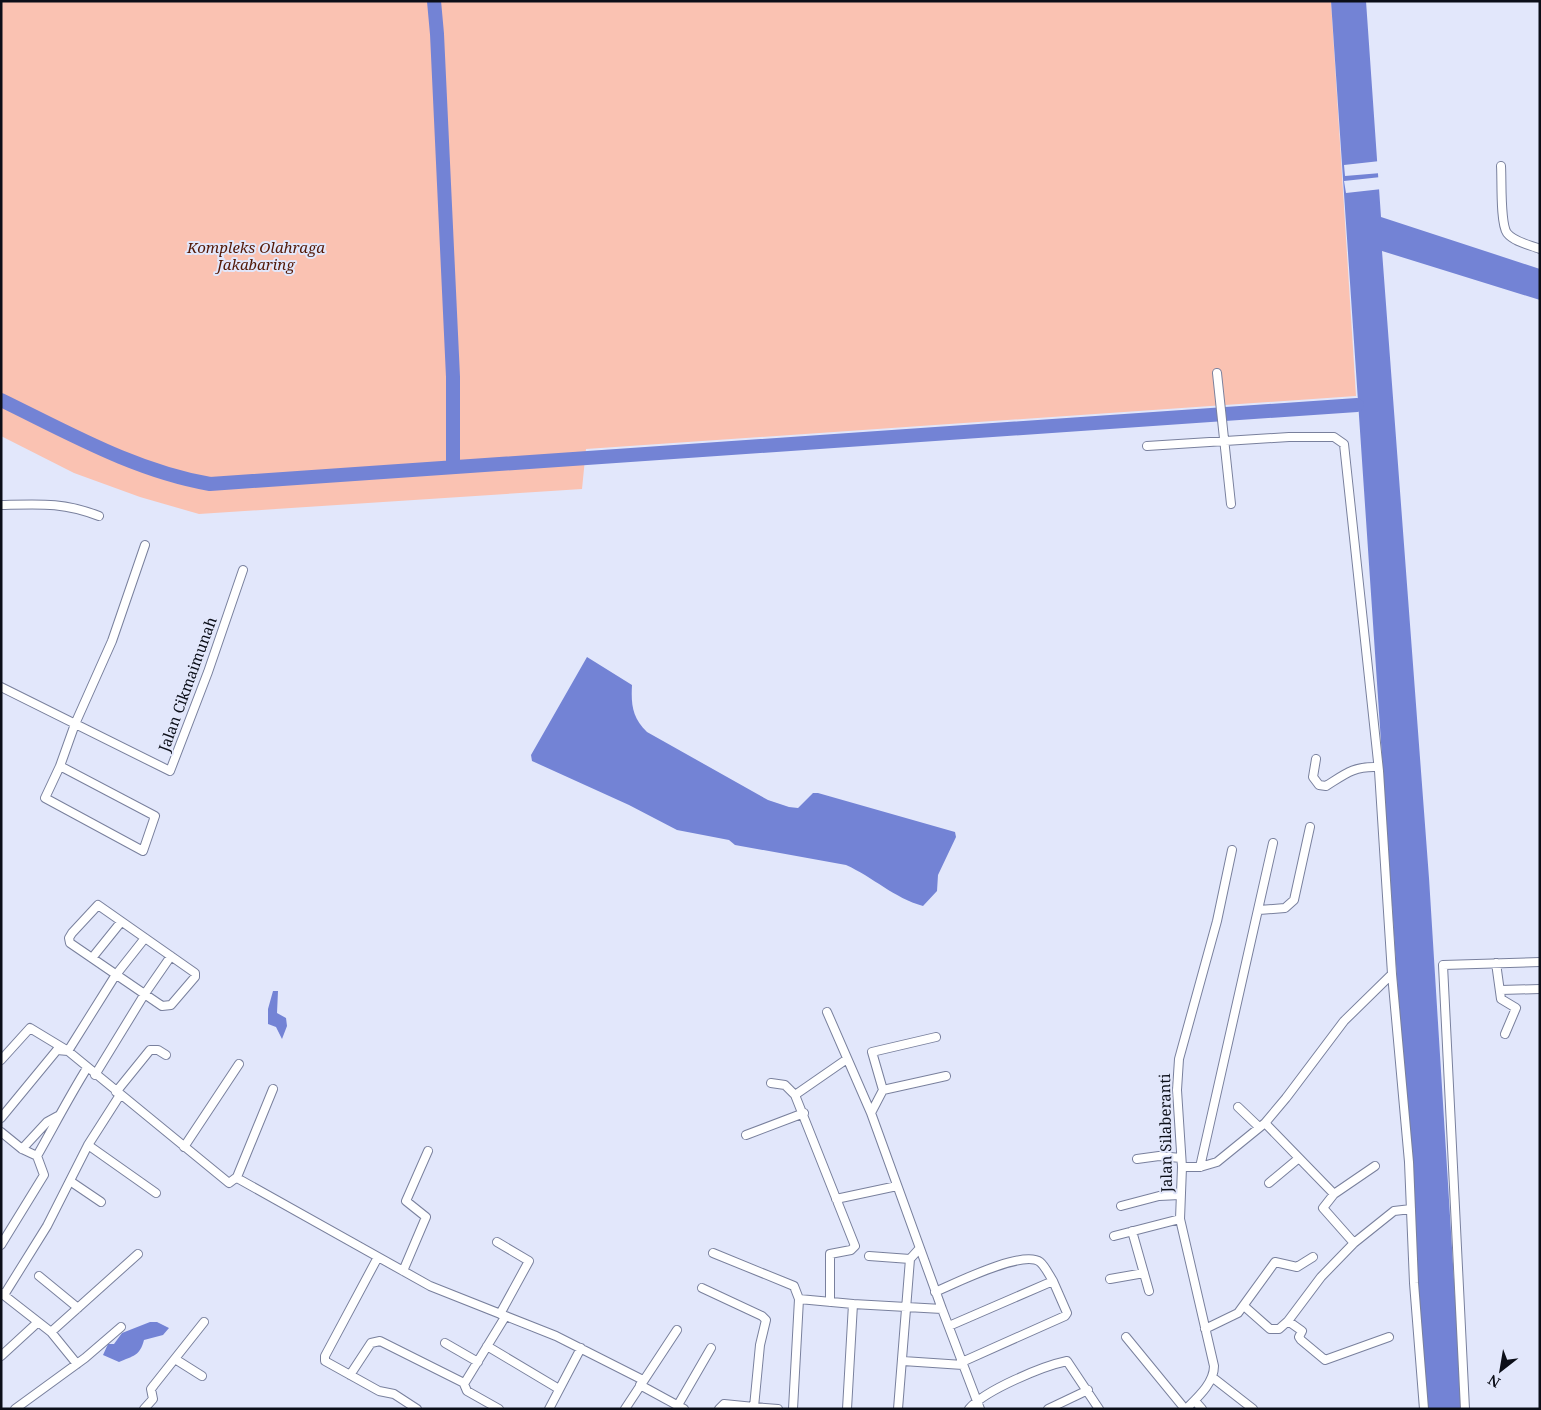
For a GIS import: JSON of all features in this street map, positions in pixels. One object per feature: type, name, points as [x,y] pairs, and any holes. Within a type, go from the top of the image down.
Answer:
[{"type":"street","points":[[1501,166],[1504,223],[1507,233],[1516,240],[1540,249]]},
{"type":"street","points":[[1217,373],[1231,504]]},
{"type":"street","points":[[1147,446],[1334,437],[1344,444],[1377,767],[1392,974],[1410,1162],[1414,1283],[1424,1409]]},
{"type":"street","points":[[1,505],[56,504],[78,508],[99,516]]},
{"type":"street","points":[[60,766],[155,816],[143,851],[46,798],[75,724],[112,641],[145,545]]},
{"type":"street","name":"Jalan Cikmaimunah","points":[[1,687],[170,771],[208,672],[243,570]]},
{"type":"street","points":[[1316,759],[1313,777],[1319,785],[1326,786],[1362,766],[1377,767]]},
{"type":"street","points":[[1259,910],[1285,908],[1294,900],[1310,827]]},
{"type":"street","points":[[1200,1167],[1274,843]]},
{"type":"street","name":"Jalan Silaberanti","points":[[1212,1377],[1214,1366],[1180,1220],[1182,1167],[1177,1090],[1179,1059],[1217,921],[1232,850]]},
{"type":"street","points":[[98,905],[121,922],[194,971],[195,977],[169,1006],[162,1006],[70,943],[69,938],[76,928],[98,905]]},
{"type":"street","points":[[92,958],[121,922]]},
{"type":"street","points":[[68,1051],[116,975],[145,938]]},
{"type":"street","points":[[95,1075],[144,994],[171,956]]},
{"type":"street","points":[[1465,1409],[1442,965],[1540,962]]},
{"type":"street","points":[[1496,963],[1501,999],[1516,1008],[1505,1034]]},
{"type":"street","points":[[1182,1167],[1200,1167],[1217,1162],[1262,1125],[1286,1098],[1344,1021],[1392,974]]},
{"type":"street","points":[[1501,990],[1540,989]]},
{"type":"street","points":[[827,1012],[871,1113],[919,1249],[980,1409]]},
{"type":"street","points":[[1,1060],[30,1028],[68,1051],[227,1182],[232,1183],[236,1178],[272,1089]]},
{"type":"street","points":[[871,1113],[883,1090],[872,1052],[936,1037]]},
{"type":"street","points":[[1,1118],[57,1050],[68,1051]]},
{"type":"street","points":[[77,1364],[51,1332],[37,1323],[3,1294],[47,1226],[88,1145],[118,1094],[150,1050],[158,1050],[166,1055]]},
{"type":"street","points":[[795,1094],[847,1059]]},
{"type":"street","points":[[184,1147],[239,1064]]},
{"type":"street","points":[[37,1156],[54,1127],[58,1116],[87,1068]]},
{"type":"street","points":[[883,1090],[946,1076]]},
{"type":"street","points":[[771,1083],[785,1085],[795,1094],[855,1246],[851,1250],[830,1254],[830,1302]]},
{"type":"street","points":[[1238,1107],[1262,1125],[1299,1158],[1334,1194]]},
{"type":"street","points":[[746,1135],[804,1113]]},
{"type":"street","points":[[22,1149],[47,1122],[58,1116]]},
{"type":"street","points":[[1,1132],[22,1149],[37,1156],[44,1175],[1,1245]]},
{"type":"street","points":[[88,1145],[156,1193]]},
{"type":"street","points":[[403,1271],[426,1217],[406,1201],[428,1151]]},
{"type":"street","points":[[1137,1159],[1159,1156],[1181,1158]]},
{"type":"street","points":[[1269,1184],[1299,1158]]},
{"type":"street","points":[[1354,1243],[1323,1208],[1334,1194],[1375,1166]]},
{"type":"street","points":[[236,1178],[403,1271],[460,1299],[556,1336],[581,1348],[642,1382],[681,1407],[711,1348]]},
{"type":"street","points":[[70,1181],[100,1202]]},
{"type":"street","points":[[836,1199],[896,1186]]},
{"type":"street","points":[[1121,1206],[1160,1196],[1180,1194]]},
{"type":"street","points":[[1244,1306],[1274,1330],[1288,1321],[1321,1276],[1354,1243],[1394,1211],[1411,1209]]},
{"type":"street","points":[[1114,1236],[1180,1220]]},
{"type":"street","points":[[1132,1232],[1149,1291]]},
{"type":"street","points":[[464,1383],[487,1346],[529,1261],[497,1242]]},
{"type":"street","points":[[898,1409],[910,1259],[919,1249]]},
{"type":"street","points":[[713,1253],[794,1286],[799,1299],[793,1409]]},
{"type":"street","points":[[51,1332],[138,1254]]},
{"type":"street","points":[[869,1256],[910,1259]]},
{"type":"street","points":[[378,1257],[324,1359],[327,1364],[379,1391],[394,1394],[417,1409]]},
{"type":"street","points":[[1205,1329],[1232,1317],[1244,1306],[1275,1262],[1298,1267],[1313,1257]]},
{"type":"street","points":[[903,1360],[963,1363],[1065,1316],[1067,1313],[1063,1300],[1037,1260],[1018,1259],[1000,1264],[935,1292]]},
{"type":"street","points":[[1110,1279],[1144,1272]]},
{"type":"street","points":[[39,1276],[78,1308]]},
{"type":"street","points":[[949,1326],[1052,1281]]},
{"type":"street","points":[[702,1288],[762,1316],[766,1320],[760,1345],[754,1408]]},
{"type":"street","points":[[799,1299],[942,1309]]},
{"type":"street","points":[[848,1409],[848,1363],[853,1304]]},
{"type":"street","points":[[1288,1321],[1302,1331],[1299,1337],[1301,1340],[1325,1360],[1389,1337]]},
{"type":"street","points":[[144,1409],[153,1399],[152,1387],[204,1322]]},
{"type":"street","points":[[1,1356],[37,1323]]},
{"type":"street","points":[[15,1409],[77,1364],[121,1327]]},
{"type":"street","points":[[626,1409],[677,1330]]},
{"type":"street","points":[[1126,1337],[1186,1409],[1212,1377],[1253,1409]]},
{"type":"street","points":[[350,1375],[371,1343],[380,1341],[464,1383],[467,1391],[499,1409]]},
{"type":"street","points":[[445,1343],[478,1362]]},
{"type":"street","points":[[487,1346],[559,1389]]},
{"type":"street","points":[[549,1409],[581,1348]]},
{"type":"street","points":[[174,1359],[202,1376]]},
{"type":"street","points":[[969,1409],[976,1400],[1020,1378],[1068,1361],[1099,1409]]},
{"type":"street","points":[[1048,1409],[1088,1390]]},
{"type":"street","points":[[1194,1400],[1202,1409]]},
{"type":"street","points":[[720,1409],[724,1404],[778,1409]]},
{"type":"green space","name":"Kompleks Olahraga Jakabaring","points":[[1,1],[1331,1],[1356,396],[586,449],[582,489],[199,514],[140,497],[74,473],[1,436]]},
{"type":"water","points":[[1331,1],[1366,1],[1381,217],[1540,269],[1540,300],[1382,251],[1429,878],[1462,1409],[1426,1409]]},
{"type":"water","points":[[587,657],[632,685],[635,716],[647,732],[768,800],[798,808],[813,793],[818,793],[955,832],[956,837],[938,875],[937,891],[923,906],[893,893],[846,865],[735,845],[729,840],[677,830],[629,805],[532,761],[531,755]]},
{"type":"water","points":[[273,991],[278,991],[277,1013],[286,1018],[287,1026],[282,1039],[276,1027],[268,1024],[268,1009]]},
{"type":"water","points":[[150,1322],[157,1322],[169,1328],[163,1335],[144,1340],[135,1355],[119,1362],[103,1355],[108,1344],[114,1344],[122,1333]]},
{"type":"pier","points":[[1380,161],[1381,173],[1345,176],[1344,165]]},
{"type":"pier","points":[[1381,177],[1382,189],[1346,193],[1344,181]]},
{"type":"waterway","points":[[434,1],[453,377],[453,467]]},
{"type":"waterway","points":[[1,400],[77,438],[129,460],[155,470],[210,484],[1357,405]]}]
